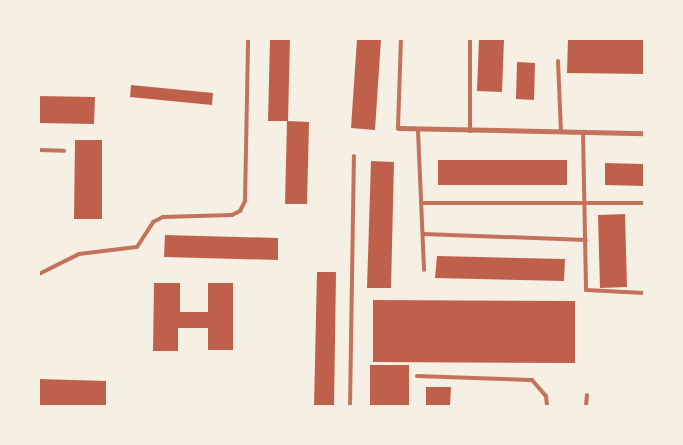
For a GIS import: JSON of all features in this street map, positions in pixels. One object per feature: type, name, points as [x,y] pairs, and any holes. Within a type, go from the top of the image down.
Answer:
[{"type":"street","points":[[398,128],[418,131],[644,133]]},
{"type":"lane","points":[[39,274],[79,254],[137,247],[153,222],[163,216],[240,211],[245,201],[248,39]]},
{"type":"lane","points":[[398,128],[400,39]]},
{"type":"lane","points":[[470,39],[470,131]]},
{"type":"lane","points":[[558,61],[561,132]]},
{"type":"lane","points":[[418,131],[424,270]]},
{"type":"lane","points":[[583,132],[586,290],[644,293]]},
{"type":"lane","points":[[39,150],[64,151]]},
{"type":"lane","points":[[350,406],[354,156]]},
{"type":"lane","points":[[422,203],[644,203]]},
{"type":"lane","points":[[423,234],[586,240]]},
{"type":"lane","points":[[417,376],[532,380],[546,396],[547,406]]},
{"type":"lane","points":[[586,406],[587,395]]},
{"type":"building","points":[[270,39],[290,39],[288,121],[309,122],[307,204],[285,204],[287,121],[268,121]]},
{"type":"building","points":[[357,39],[381,39],[375,130],[351,128]]},
{"type":"building","points":[[479,39],[504,39],[502,92],[477,91]]},
{"type":"building","points":[[568,39],[644,39],[644,74],[567,73]]},
{"type":"building","points":[[517,62],[535,63],[534,100],[516,99]]},
{"type":"building","points":[[131,85],[213,93],[212,105],[130,97]]},
{"type":"building","points":[[39,96],[95,97],[94,124],[39,123]]},
{"type":"building","points":[[75,140],[102,140],[102,219],[74,219]]},
{"type":"building","points":[[438,160],[567,160],[567,185],[438,185]]},
{"type":"building","points":[[371,161],[394,162],[391,288],[367,288]]},
{"type":"building","points":[[605,163],[644,164],[644,186],[605,185]]},
{"type":"building","points":[[625,214],[627,287],[600,288],[598,215]]},
{"type":"building","points":[[165,235],[278,238],[278,260],[164,257]]},
{"type":"building","points":[[437,256],[565,259],[564,281],[435,278]]},
{"type":"building","points":[[317,272],[336,272],[334,406],[314,406]]},
{"type":"building","points":[[154,283],[180,283],[180,312],[208,312],[208,283],[233,283],[233,350],[208,350],[208,328],[178,328],[178,351],[153,351]]},
{"type":"building","points":[[373,300],[575,301],[575,363],[373,362]]},
{"type":"building","points":[[370,365],[409,365],[409,406],[370,406]]},
{"type":"building","points":[[39,379],[106,381],[106,406],[39,405]]},
{"type":"building","points":[[426,387],[451,387],[450,406],[426,406]]}]
